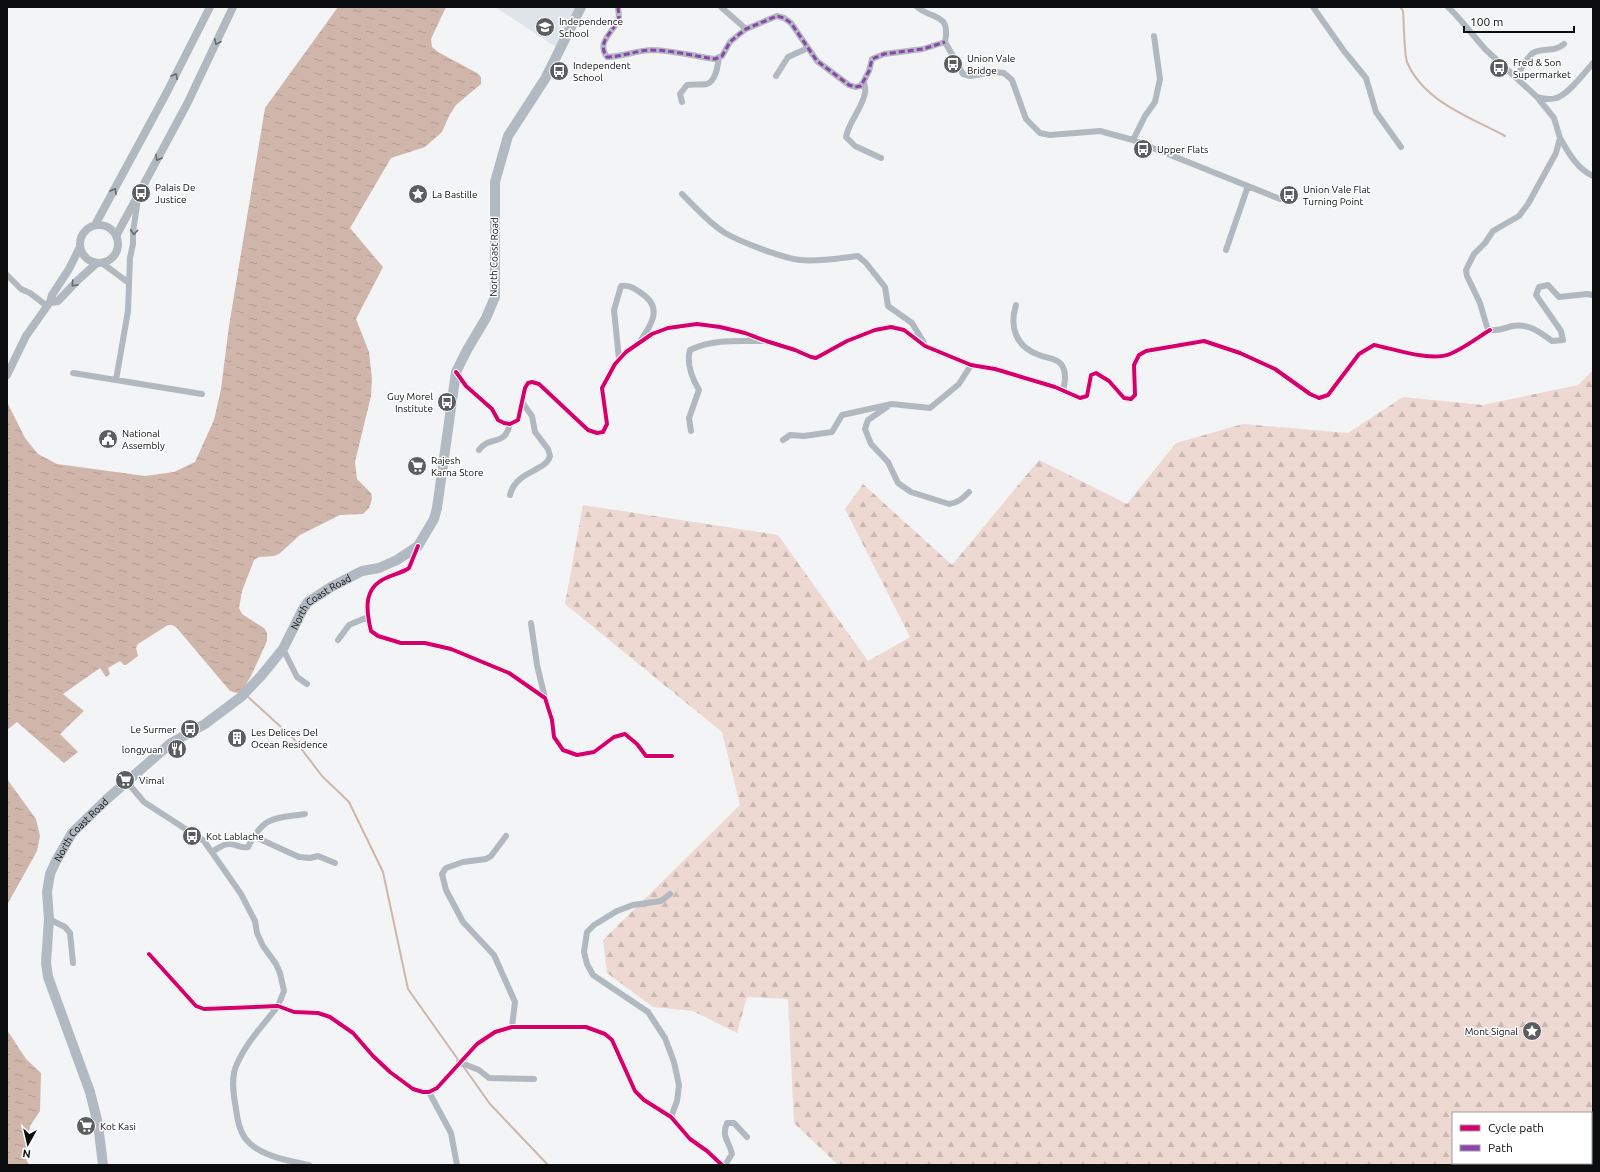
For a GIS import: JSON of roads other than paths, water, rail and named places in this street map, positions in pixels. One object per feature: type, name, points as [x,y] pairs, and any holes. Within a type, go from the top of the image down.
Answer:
[{"type":"main road","name":"North Coast Road","points":[[103,1165],[98,1124],[90,1092],[48,977],[46,963],[49,919],[47,892],[50,874],[64,844],[79,824],[171,743],[205,724],[244,694],[283,650],[303,609],[314,598],[362,571],[379,568],[397,560],[418,546],[434,519],[437,508],[456,372],[486,318],[495,297],[495,182],[508,136],[545,79],[581,7]]},
{"type":"street","points":[[95,225],[168,92],[210,7]]},
{"type":"street","points":[[116,236],[187,104],[233,7]]},
{"type":"street","points":[[618,7],[619,16],[616,24],[604,41],[604,51],[606,57],[650,50],[716,59],[719,58]]},
{"type":"street","points":[[721,7],[746,29]]},
{"type":"street","points":[[917,7],[939,17],[947,31],[945,42],[963,74],[970,76],[1004,73],[1012,80],[1026,119],[1040,133],[1050,136],[1100,131],[1133,140],[1280,199]]},
{"type":"street","points":[[1313,7],[1344,51],[1366,78],[1376,112],[1402,147]]},
{"type":"street","points":[[1448,7],[1485,49],[1537,97],[1554,118],[1560,138],[1570,155],[1593,176]]},
{"type":"street","points":[[682,102],[680,94],[687,85],[706,84],[711,82],[715,74],[719,58],[722,56],[730,42],[746,29],[777,16],[784,18],[791,23],[817,61],[848,85],[855,87],[861,86],[869,71],[872,59],[884,54],[923,49],[945,42]]},
{"type":"street","points":[[1133,140],[1145,116],[1156,102],[1160,79],[1154,36]]},
{"type":"street","points":[[1516,77],[1534,53],[1558,49],[1564,44]]},
{"type":"street","points":[[776,76],[788,57],[808,48]]},
{"type":"street","points":[[1537,97],[1547,99],[1558,98],[1568,90],[1593,63]]},
{"type":"street","points":[[864,80],[865,93],[848,127],[846,137],[855,146],[881,158]]},
{"type":"street","points":[[1490,330],[1487,327],[1480,303],[1467,276],[1466,270],[1474,254],[1485,243],[1493,231],[1518,216],[1528,204],[1556,153],[1560,138]]},
{"type":"street","points":[[1226,250],[1248,186]]},
{"type":"street","points":[[116,380],[128,311],[130,258],[139,193]]},
{"type":"street","points":[[682,194],[702,214],[725,233],[767,251],[799,260],[830,260],[858,256],[866,263],[885,287],[888,306],[912,323],[925,346]]},
{"type":"street","points":[[7,275],[21,289],[48,304],[58,301],[78,280],[100,263],[111,258],[117,250],[118,240],[110,228],[105,226],[95,225],[83,233],[80,247],[68,270],[48,304],[35,320],[7,375]]},
{"type":"street","points":[[80,247],[84,256],[88,260],[100,263],[129,283]]},
{"type":"street","points":[[456,372],[466,386],[492,409],[498,420],[510,424],[518,420],[525,388],[528,383],[532,382],[539,384],[588,430],[597,433],[603,432],[606,424],[602,388],[614,364],[640,342],[652,334],[668,328],[697,324],[745,332],[766,341],[816,358],[854,338],[875,330],[891,327],[904,330],[925,346],[971,365],[995,370],[1063,391],[1080,398],[1086,396],[1091,374],[1096,373],[1109,381],[1124,398],[1131,399],[1135,395],[1134,365],[1139,355],[1146,351],[1204,341],[1240,353],[1275,369],[1310,394],[1319,398],[1328,395],[1359,354],[1374,345],[1421,355],[1434,356],[1449,354],[1490,330],[1516,326],[1526,326],[1539,331],[1552,341],[1563,340],[1561,331],[1536,295],[1539,287],[1548,285],[1559,297],[1587,294],[1593,295]]},
{"type":"street","points":[[619,359],[614,310],[621,286],[629,286],[652,302],[654,311],[652,324],[640,342]]},
{"type":"street","points":[[1016,305],[1012,316],[1014,333],[1022,344],[1031,352],[1058,361],[1062,365],[1065,374],[1063,391]]},
{"type":"street","points":[[691,431],[689,418],[699,390],[689,366],[688,358],[690,350],[706,344],[730,341],[766,341]]},
{"type":"street","points":[[783,440],[790,436],[804,436],[832,432],[842,415],[892,404],[930,408],[959,384],[971,365]]},
{"type":"street","points":[[73,373],[202,394]]},
{"type":"street","points":[[510,495],[512,488],[517,481],[528,473],[546,464],[550,456],[548,449],[535,432],[530,411],[522,402]]},
{"type":"street","points":[[892,404],[868,420],[865,429],[871,444],[888,462],[898,483],[918,494],[949,504],[958,502],[969,492]]},
{"type":"street","points":[[479,450],[486,443],[504,438],[508,433],[510,424]]},
{"type":"street","points":[[418,546],[409,568],[375,584],[370,591],[368,616],[371,631],[378,636],[401,643],[425,643],[451,649],[508,673],[546,698]]},
{"type":"street","points":[[338,640],[349,625],[368,616]]},
{"type":"street","points":[[531,623],[537,665],[552,720],[554,737],[563,750],[577,755],[594,752],[614,737],[625,734],[637,744],[646,756],[672,756]]},
{"type":"street","points":[[283,650],[297,677],[307,684]]},
{"type":"street","points":[[127,782],[144,802],[204,841],[241,894],[255,921],[257,933],[263,946],[276,964],[280,973],[284,991],[278,1006],[236,1065],[233,1088],[238,1124],[244,1138],[256,1148],[285,1160],[309,1165]]},
{"type":"street","points":[[212,852],[225,844],[244,848],[248,847],[253,836],[262,825],[275,818],[305,814]]},
{"type":"street","points":[[253,836],[299,857],[310,858],[318,856],[335,863]]},
{"type":"street","points":[[506,836],[491,856],[486,859],[463,862],[446,868],[442,874],[446,890],[463,922],[494,955],[515,1002],[512,1027]]},
{"type":"street","points":[[670,894],[661,901],[633,905],[617,910],[594,925],[587,932],[584,952],[587,964],[593,975],[648,1012],[665,1038],[674,1062],[679,1085],[677,1101],[671,1117]]},
{"type":"street","points":[[49,919],[65,927],[70,933],[73,963]]},
{"type":"street","points":[[148,954],[196,1006],[204,1009],[278,1006],[294,1012],[318,1013],[330,1017],[353,1033],[390,1072],[413,1089],[423,1092],[429,1092],[437,1088],[459,1062],[477,1044],[495,1032],[512,1027],[586,1027],[606,1034],[616,1044],[624,1068],[635,1091],[644,1100],[671,1117],[690,1139],[724,1165],[732,1154],[725,1138],[725,1130],[728,1123],[734,1123],[747,1137]]},
{"type":"street","points":[[459,1062],[479,1070],[489,1078],[534,1079]]},
{"type":"street","points":[[429,1092],[450,1133],[457,1165]]},
{"type":"water","points":[[338,7],[446,7],[431,39],[432,47],[438,52],[477,73],[481,77],[481,84],[456,105],[442,132],[425,147],[391,158],[350,228],[383,267],[356,319],[369,352],[372,379],[371,396],[355,462],[357,479],[371,493],[372,499],[369,508],[363,514],[340,515],[300,535],[279,554],[274,556],[259,557],[254,560],[242,591],[239,608],[242,614],[264,628],[267,633],[267,641],[251,676],[242,691],[237,693],[230,691],[176,627],[168,625],[138,644],[136,648],[138,656],[126,665],[120,661],[108,668],[110,674],[106,677],[100,668],[63,694],[84,711],[60,734],[78,752],[64,763],[17,722],[7,730],[7,402],[25,438],[38,454],[57,464],[145,476],[174,472],[195,462],[214,420],[221,389],[229,326],[265,108]]},
{"type":"water","points":[[7,779],[36,819],[40,836],[37,851],[7,905]]},
{"type":"water","points":[[7,1030],[26,1059],[41,1073],[40,1111],[30,1126],[28,1138],[26,1159],[29,1165],[7,1165]]},
{"type":"waterway","points":[[1400,7],[1403,11],[1406,58],[1415,76],[1425,88],[1449,107],[1505,136]]},
{"type":"waterway","points":[[247,696],[293,738],[322,776],[349,802],[383,872],[408,989],[459,1061]]},
{"type":"waterway","points":[[463,1066],[490,1104],[548,1165]]},
{"type":"place","name":"Independence School","points":[[545,27]]},
{"type":"place","name":"Union Vale Bridge","points":[[953,64]]},
{"type":"place","name":"Fred & Son Supermarket","points":[[1499,68]]},
{"type":"place","name":"Independent School","points":[[559,71]]},
{"type":"place","name":"Upper Flats","points":[[1143,149]]},
{"type":"place","name":"Palais De Justice","points":[[141,193]]},
{"type":"place","name":"La Bastille","points":[[418,194]]},
{"type":"place","name":"Union Vale Flat Turning Point","points":[[1289,195]]},
{"type":"place","name":"Guy Morel Institute","points":[[447,402]]},
{"type":"place","name":"National Assembly","points":[[108,439]]},
{"type":"place","name":"Rajesh Karna Store","points":[[417,466]]},
{"type":"place","name":"Le Surmer","points":[[190,729]]},
{"type":"place","name":"Les Delices Del Ocean Residence","points":[[237,738]]},
{"type":"place","name":"longyuan","points":[[177,749]]},
{"type":"place","name":"Vimal","points":[[125,780]]},
{"type":"place","name":"Kot Lablache","points":[[192,836]]},
{"type":"place","name":"Mont Signal","points":[[1532,1031]]},
{"type":"place","name":"Kot Kasi","points":[[86,1126]]}]
